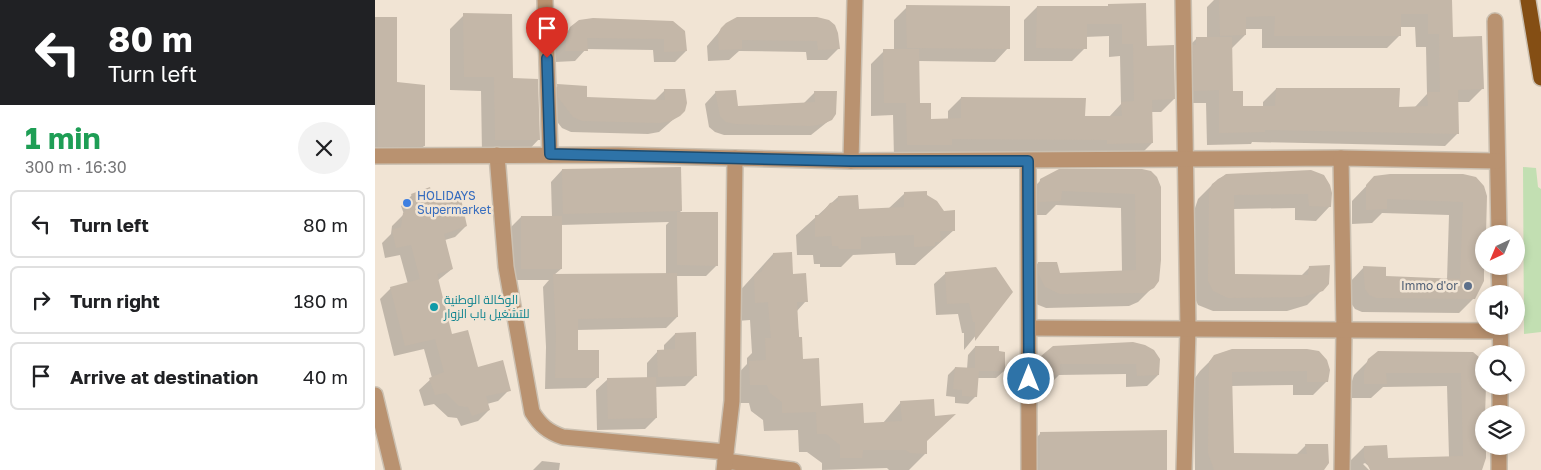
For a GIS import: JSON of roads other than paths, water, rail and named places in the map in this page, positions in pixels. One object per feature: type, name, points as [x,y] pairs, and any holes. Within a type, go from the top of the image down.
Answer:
[{"type":"main road","points":[[1528,0],[1541,78]]},
{"type":"street","points":[[545,0],[550,154]]},
{"type":"street","points":[[851,161],[855,0]]},
{"type":"street","points":[[1183,0],[1187,160],[1188,329],[1184,470]]},
{"type":"street","points":[[1495,21],[1499,225]]},
{"type":"street","points":[[375,156],[550,154],[851,161],[1341,158],[1497,161]]},
{"type":"street","points":[[497,155],[510,291],[532,412],[538,423],[550,433],[563,436],[793,470]]},
{"type":"street","points":[[725,461],[732,401],[735,158]]},
{"type":"street","points":[[1341,158],[1344,330],[1342,470]]},
{"type":"street","points":[[1028,161],[1029,470]]},
{"type":"street","points":[[1029,328],[1475,329]]},
{"type":"street","points":[[375,395],[393,470]]},
{"type":"street","points":[[1499,455],[1499,470]]},
{"type":"place","name":"HOLIDAYS Supermarket","points":[[407,203]]},
{"type":"place","name":"Immo d'or","points":[[1468,286]]},
{"type":"place","name":"الوكالة الوطنية للتشغيل باب الزوار","points":[[434,307]]}]
